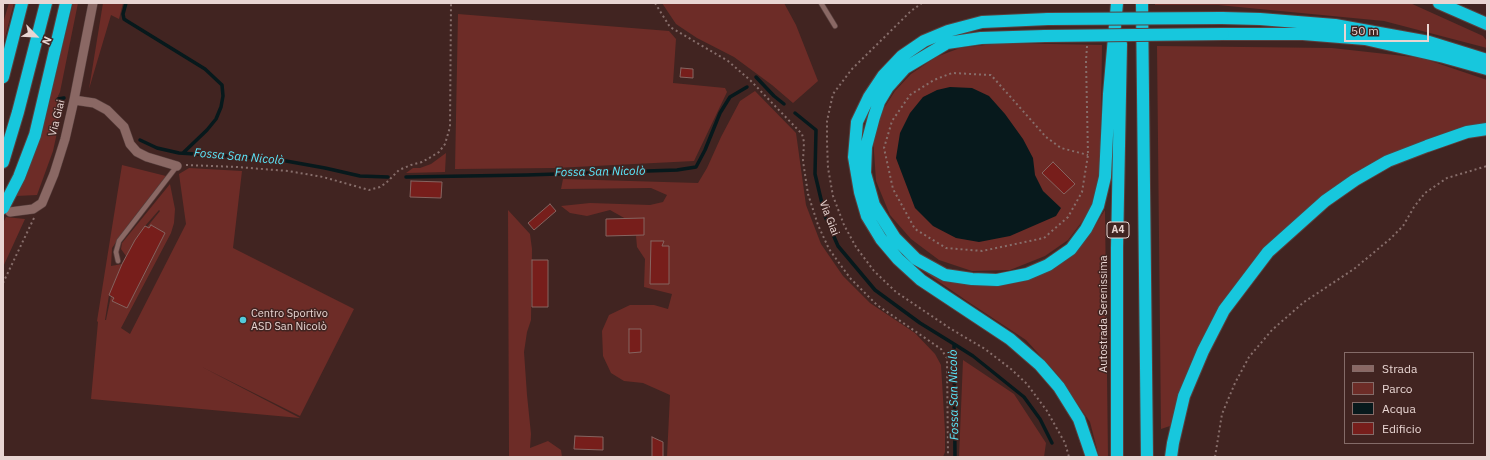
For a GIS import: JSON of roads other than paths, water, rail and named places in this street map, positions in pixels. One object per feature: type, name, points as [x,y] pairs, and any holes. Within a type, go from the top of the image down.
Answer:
[{"type":"highway","points":[[3,78],[22,3]]},
{"type":"highway","points":[[3,162],[26,82],[46,3]]},
{"type":"highway","points":[[6,210],[35,135],[66,3]]},
{"type":"highway","points":[[1117,3],[1109,94],[1105,178],[1098,206],[1086,229],[1070,249],[1048,264],[1026,274],[998,280],[972,279],[945,275],[916,259],[895,238],[874,205],[865,173],[866,147],[879,102],[888,87],[905,68],[947,43],[982,38],[1045,36],[1223,34],[1303,34],[1365,39],[1444,57],[1487,69]]},
{"type":"highway","name":"Autostrada Serenissima","points":[[1117,457],[1117,248],[1122,3]]},
{"type":"highway","name":"A4","points":[[1142,3],[1147,457]]},
{"type":"highway","points":[[1439,3],[1487,24]]},
{"type":"highway","points":[[1092,457],[1079,419],[1059,387],[1040,365],[1010,339],[921,280],[898,260],[881,239],[867,216],[860,192],[854,157],[858,122],[869,97],[883,76],[902,56],[924,41],[948,31],[982,22],[1048,19],[1260,18],[1335,25],[1429,42],[1487,60]]},
{"type":"highway","points":[[1171,457],[1184,396],[1203,351],[1224,310],[1268,252],[1325,201],[1355,180],[1382,165],[1426,146],[1467,132],[1487,129]]},
{"type":"street","name":"Via Giai","points":[[6,210],[33,209],[42,203],[54,174],[74,100],[93,3]]},
{"type":"street","points":[[74,100],[94,104],[107,110],[124,127],[130,144],[137,152],[147,157],[177,166]]},
{"type":"lane","points":[[821,3],[835,26]]},
{"type":"lane","points":[[118,261],[116,252],[119,241],[177,166]]},
{"type":"water","points":[[950,87],[972,88],[989,96],[1005,114],[1023,139],[1033,158],[1035,175],[1043,191],[1061,208],[1056,216],[1010,236],[979,242],[956,238],[933,226],[915,208],[896,158],[900,133],[910,113],[923,97],[937,90]]},
{"type":"waterway","points":[[126,3],[123,14],[124,19],[205,69],[222,85],[223,96],[221,107],[216,119],[207,130],[183,153]]},
{"type":"waterway","name":"Fossa San Nicolò","points":[[756,77],[784,104]]},
{"type":"waterway","name":"Fossa San Nicolò","points":[[406,177],[677,170],[696,167],[705,150],[720,113],[730,97],[747,87]]},
{"type":"waterway","name":"Fossa San Nicolò","points":[[58,99],[64,98]]},
{"type":"waterway","name":"Fossa San Nicolò","points":[[795,113],[816,130],[815,174],[825,216],[838,246],[875,290],[920,323],[954,344],[955,457]]},
{"type":"waterway","name":"Fossa San Nicolò","points":[[140,140],[157,148],[179,153],[275,159],[360,176],[388,177]]},
{"type":"waterway","points":[[954,344],[973,356],[1024,397],[1040,419],[1052,443]]},
{"type":"place","name":"Centro Sportivo ASD San Nicolò","points":[[243,320]]}]
